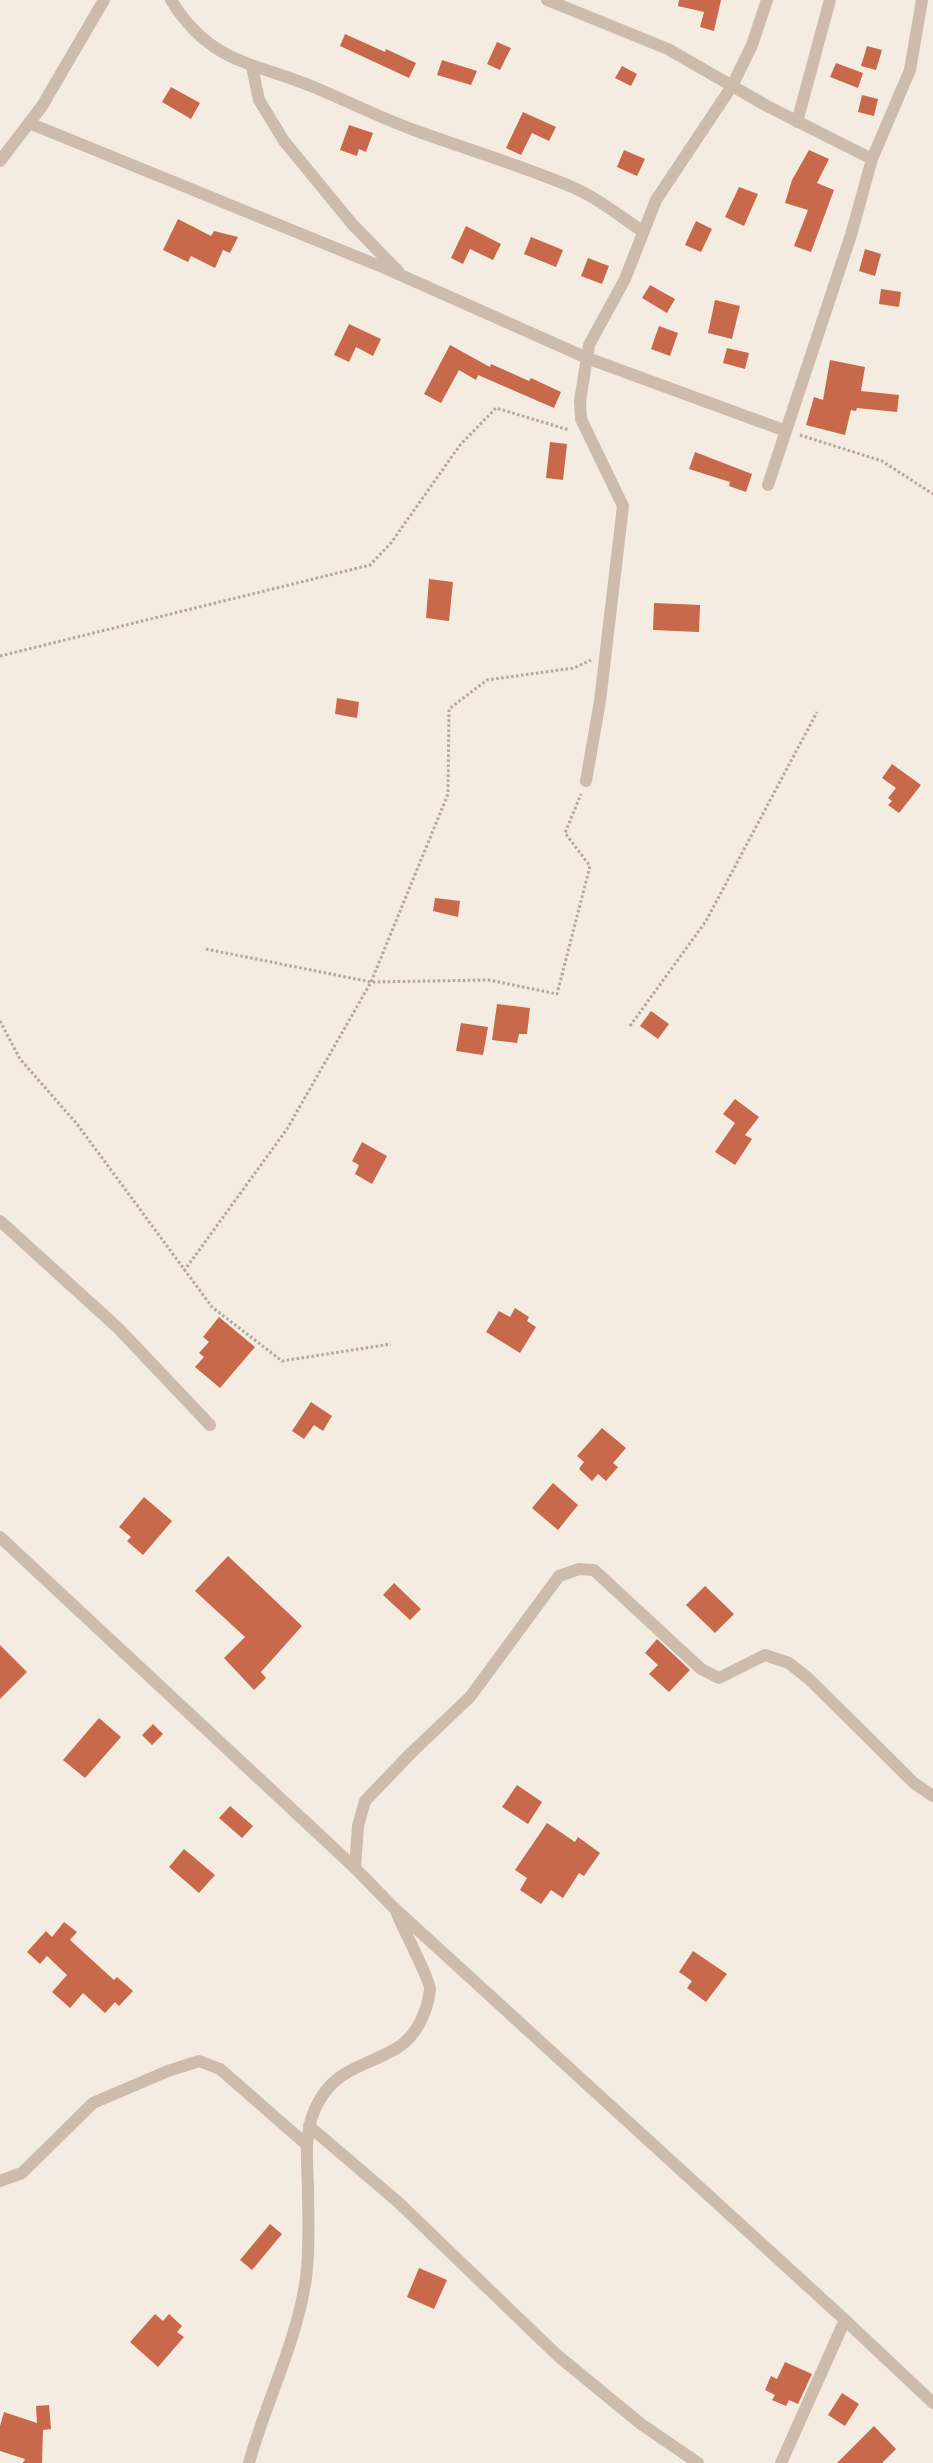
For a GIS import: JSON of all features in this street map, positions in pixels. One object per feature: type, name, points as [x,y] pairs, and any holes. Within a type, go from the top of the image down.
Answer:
[{"type":"street","points":[[0,161],[42,106],[104,0]]},
{"type":"street","points":[[171,0],[183,20],[207,42],[252,67],[313,87],[412,129],[573,187],[642,231]]},
{"type":"street","points":[[547,0],[668,49],[797,122],[872,159]]},
{"type":"street","points":[[586,780],[605,653],[623,506],[581,419],[580,401],[589,344],[625,279],[642,231],[656,200],[732,86],[752,45],[767,0]]},
{"type":"street","points":[[797,122],[830,0]]},
{"type":"street","points":[[768,485],[851,235],[872,159],[910,70],[922,0]]},
{"type":"street","points":[[252,67],[259,100],[284,141],[353,225],[403,277]]},
{"type":"street","points":[[30,123],[403,277],[588,358],[786,431]]},
{"type":"street","points":[[0,1221],[118,1328],[210,1425]]},
{"type":"street","points":[[0,1537],[355,1868],[393,1908],[845,2320],[933,2404]]},
{"type":"street","points":[[355,1868],[358,1826],[365,1801],[411,1753],[470,1697],[559,1576],[578,1569],[594,1570],[701,1669],[719,1678],[764,1655],[789,1663],[809,1678],[914,1783],[933,1796]]},
{"type":"street","points":[[249,2463],[294,2332],[305,2280],[309,2245],[307,2145],[309,2126],[316,2107],[329,2084],[355,2066],[398,2048],[413,2034],[424,2014],[431,1987],[393,1908]]},
{"type":"street","points":[[0,2181],[22,2173],[93,2103],[168,2071],[198,2061],[220,2069],[307,2145]]},
{"type":"street","points":[[309,2126],[398,2202],[557,2355],[641,2424],[698,2463]]},
{"type":"street","points":[[780,2463],[845,2320]]},
{"type":"path","points":[[0,656],[370,565],[391,543],[460,445],[496,408],[590,436]]},
{"type":"path","points":[[786,431],[882,461],[933,494]]},
{"type":"path","points":[[184,1271],[287,1129],[371,982],[448,794],[450,709],[487,680],[574,668],[605,653]]},
{"type":"path","points":[[630,1026],[706,921],[817,712]]},
{"type":"path","points":[[206,949],[371,982],[488,980],[557,994],[590,866],[565,833],[586,780]]},
{"type":"path","points":[[0,1020],[20,1059],[77,1124],[212,1307],[282,1361],[391,1344]]},
{"type":"building","points":[[679,0],[721,0],[714,31],[700,27],[704,12],[678,6]]},
{"type":"building","points":[[345,34],[385,52],[386,49],[416,63],[409,78],[340,46]]},
{"type":"building","points":[[497,42],[511,48],[500,70],[487,64]]},
{"type":"building","points":[[867,46],[882,50],[876,70],[861,66]]},
{"type":"building","points":[[442,60],[477,71],[471,85],[437,75]]},
{"type":"building","points":[[836,63],[863,73],[858,88],[830,77]]},
{"type":"building","points":[[622,66],[637,74],[631,86],[615,78]]},
{"type":"building","points":[[171,87],[200,103],[191,119],[162,102]]},
{"type":"building","points":[[862,95],[878,99],[874,116],[858,112]]},
{"type":"building","points":[[523,112],[556,127],[549,141],[532,133],[521,155],[506,148]]},
{"type":"building","points":[[349,125],[373,133],[366,152],[359,149],[357,156],[340,150]]},
{"type":"building","points":[[624,150],[645,159],[637,176],[617,167]]},
{"type":"building","points":[[809,150],[829,159],[817,183],[834,190],[811,252],[794,246],[808,210],[785,203],[792,180]]},
{"type":"building","points":[[739,187],[758,194],[744,226],[725,217]]},
{"type":"building","points":[[178,219],[211,236],[214,231],[238,237],[230,253],[223,250],[215,268],[191,256],[188,262],[163,250]]},
{"type":"building","points":[[696,221],[712,229],[701,252],[685,245]]},
{"type":"building","points":[[466,226],[501,244],[493,260],[470,249],[463,264],[451,258]]},
{"type":"building","points":[[531,237],[563,250],[556,267],[524,254]]},
{"type":"building","points":[[865,249],[881,254],[875,276],[859,271]]},
{"type":"building","points":[[588,258],[609,266],[602,284],[581,276]]},
{"type":"building","points":[[650,285],[675,299],[667,313],[642,298]]},
{"type":"building","points":[[881,289],[901,292],[899,307],[879,304]]},
{"type":"building","points":[[715,300],[740,306],[732,339],[708,333]]},
{"type":"building","points":[[349,324],[381,339],[373,356],[356,347],[349,362],[334,355]]},
{"type":"building","points":[[659,326],[678,333],[670,356],[651,349]]},
{"type":"building","points":[[450,345],[490,367],[491,364],[529,381],[531,378],[561,392],[554,408],[478,375],[476,380],[459,370],[441,403],[424,394]]},
{"type":"building","points":[[727,348],[749,353],[745,369],[723,363]]},
{"type":"building","points":[[830,360],[865,367],[861,391],[899,395],[897,412],[857,408],[856,411],[851,410],[845,435],[806,425],[814,397],[823,400]]},
{"type":"building","points":[[550,442],[567,444],[563,480],[546,478]]},
{"type":"building","points":[[695,452],[752,474],[746,492],[729,486],[730,482],[689,469]]},
{"type":"building","points":[[429,579],[453,582],[449,621],[426,618]]},
{"type":"building","points":[[654,603],[700,605],[699,632],[653,630]]},
{"type":"building","points":[[337,698],[359,702],[357,718],[335,714]]},
{"type":"building","points":[[892,764],[921,785],[899,813],[888,805],[892,801],[888,798],[896,788],[882,778]]},
{"type":"building","points":[[435,898],[460,901],[458,917],[433,911]]},
{"type":"building","points":[[497,1004],[530,1008],[527,1034],[519,1034],[517,1043],[492,1040]]},
{"type":"building","points":[[651,1011],[669,1024],[658,1039],[640,1026]]},
{"type":"building","points":[[461,1023],[488,1027],[483,1055],[456,1051]]},
{"type":"building","points":[[735,1099],[759,1117],[745,1135],[752,1139],[735,1165],[715,1152],[735,1123],[723,1114]]},
{"type":"building","points":[[362,1142],[387,1156],[372,1184],[355,1174],[359,1165],[352,1161]]},
{"type":"building","points":[[515,1308],[529,1317],[527,1321],[536,1327],[520,1353],[486,1332],[499,1311],[510,1317]]},
{"type":"building","points":[[219,1317],[255,1347],[220,1388],[195,1367],[204,1357],[199,1353],[209,1342],[203,1337]]},
{"type":"building","points":[[311,1402],[332,1416],[323,1431],[314,1425],[304,1439],[292,1431]]},
{"type":"building","points":[[602,1428],[626,1448],[613,1463],[618,1467],[606,1481],[598,1474],[592,1481],[579,1469],[584,1462],[577,1456]]},
{"type":"building","points":[[553,1483],[578,1505],[558,1530],[532,1508]]},
{"type":"building","points":[[144,1497],[172,1521],[143,1555],[127,1541],[131,1537],[119,1527]]},
{"type":"building","points":[[228,1556],[302,1626],[261,1672],[266,1678],[254,1690],[224,1658],[245,1637],[195,1591]]},
{"type":"building","points":[[394,1583],[421,1609],[410,1620],[383,1595]]},
{"type":"building","points":[[705,1586],[734,1614],[715,1633],[686,1605]]},
{"type":"building","points":[[657,1639],[690,1670],[669,1692],[649,1674],[658,1665],[645,1653]]},
{"type":"building","points":[[0,1645],[27,1672],[0,1699]]},
{"type":"building","points":[[99,1718],[121,1737],[85,1778],[63,1760]]},
{"type":"building","points":[[153,1724],[163,1734],[152,1745],[142,1735]]},
{"type":"building","points":[[517,1785],[542,1802],[528,1824],[502,1807]]},
{"type":"building","points":[[230,1806],[253,1826],[242,1838],[219,1818]]},
{"type":"building","points":[[547,1823],[575,1842],[578,1837],[600,1853],[584,1876],[579,1873],[563,1898],[551,1890],[541,1904],[520,1890],[527,1878],[515,1870]]},
{"type":"building","points":[[184,1849],[215,1875],[199,1893],[169,1867]]},
{"type":"building","points":[[64,1922],[77,1932],[70,1940],[114,1980],[117,1977],[133,1991],[119,2006],[115,2002],[105,2013],[83,1993],[70,2008],[52,1992],[67,1975],[47,1956],[40,1964],[27,1952],[46,1931],[52,1937]]},
{"type":"building","points":[[693,1951],[727,1974],[706,2002],[687,1988],[692,1981],[679,1972]]},
{"type":"building","points":[[270,2224],[282,2234],[252,2270],[240,2260]]},
{"type":"building","points":[[419,2268],[447,2280],[434,2309],[407,2297]]},
{"type":"building","points":[[155,2314],[163,2321],[169,2314],[182,2326],[177,2332],[184,2337],[158,2367],[130,2342]]},
{"type":"building","points":[[785,2362],[812,2374],[798,2404],[789,2400],[786,2406],[772,2400],[775,2395],[765,2390],[771,2376],[777,2379]]},
{"type":"building","points":[[842,2393],[859,2404],[845,2426],[828,2415]]},
{"type":"building","points":[[49,2405],[51,2429],[43,2430],[42,2463],[23,2463],[25,2459],[0,2451],[0,2426],[4,2412],[37,2423],[36,2406]]},
{"type":"building","points":[[874,2426],[896,2449],[882,2463],[837,2463]]}]
